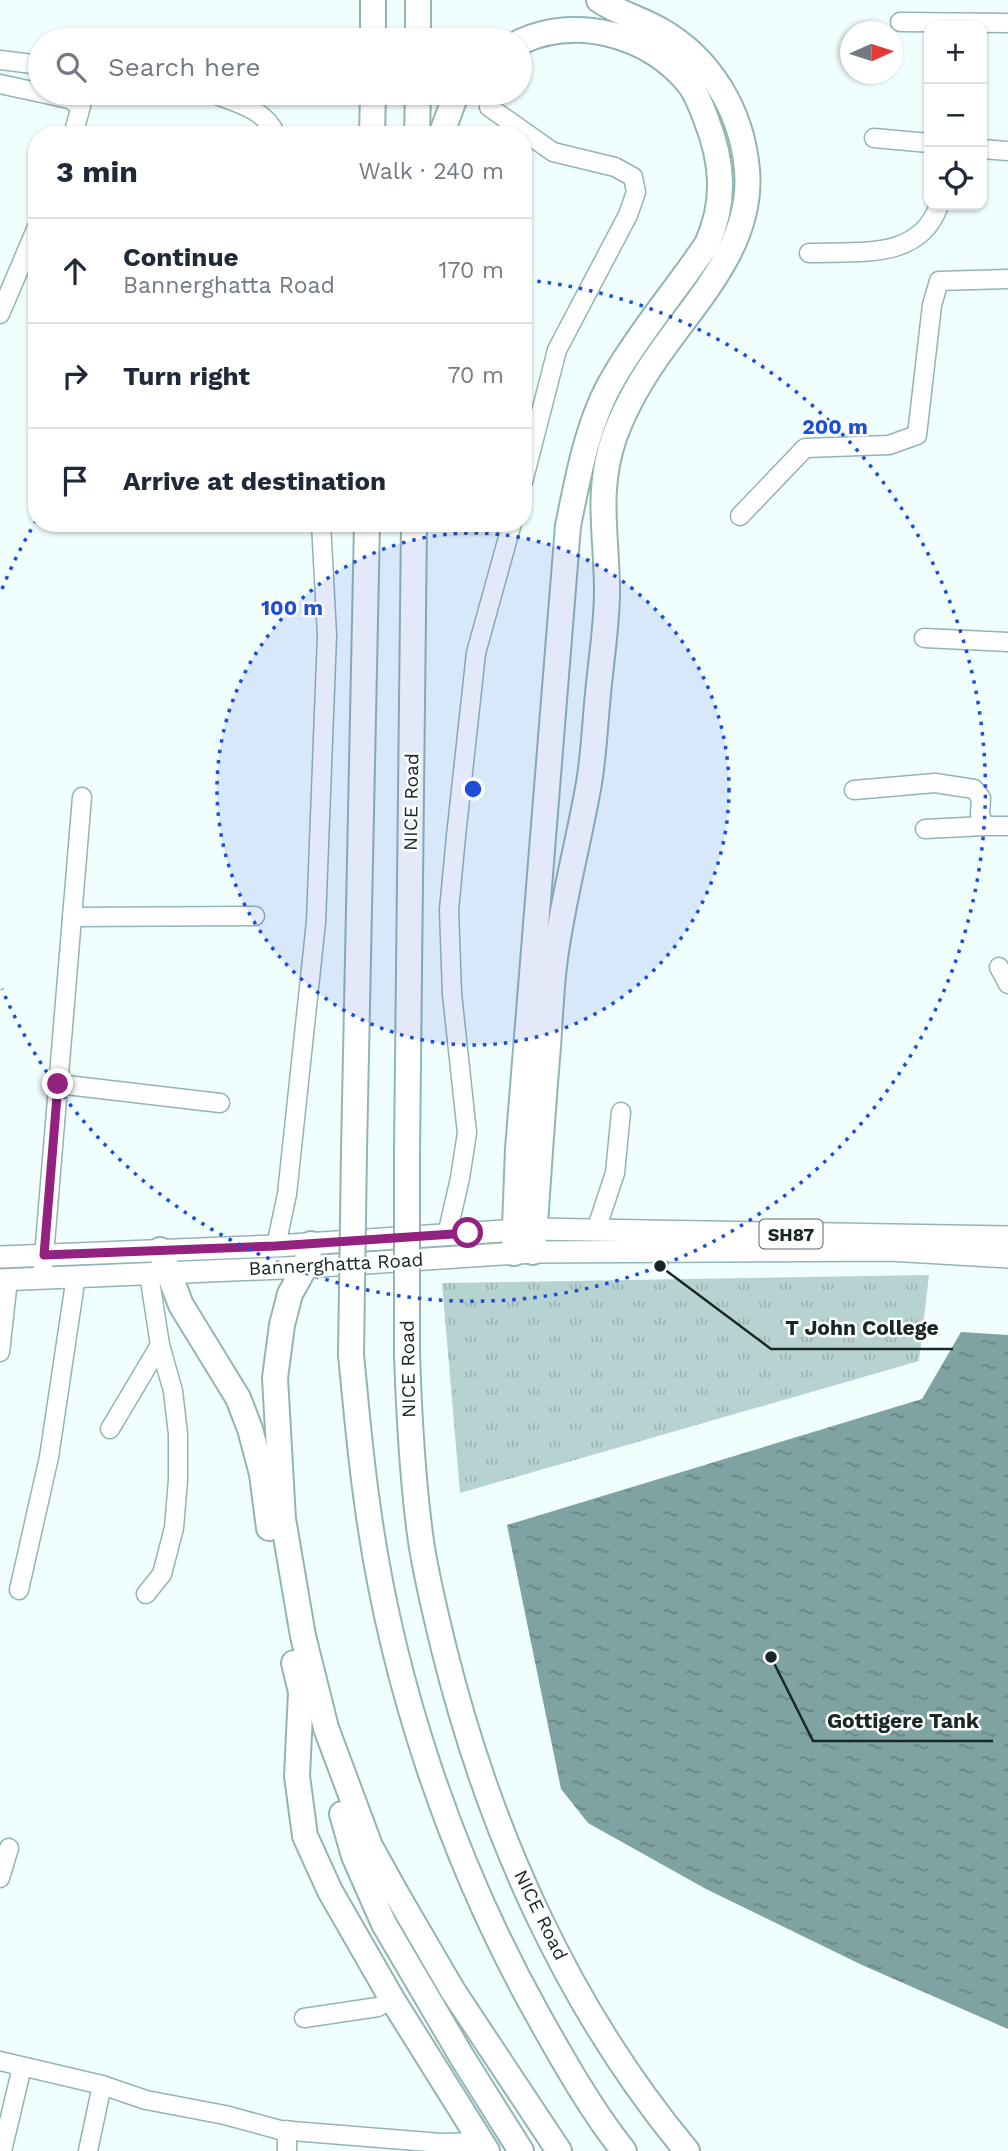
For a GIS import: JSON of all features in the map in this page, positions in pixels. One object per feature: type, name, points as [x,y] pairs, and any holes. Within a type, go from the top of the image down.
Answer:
[{"type":"highway","points":[[373,0],[373,28]]},
{"type":"highway","points":[[418,0],[418,28]]},
{"type":"highway","points":[[524,1241],[555,958],[590,780],[607,593],[602,496],[606,464],[615,435],[637,388],[723,264],[742,222],[747,197],[747,170],[739,131],[725,95],[712,74],[697,57],[659,29],[631,18],[599,0]]},
{"type":"highway","points":[[524,1241],[518,1149],[567,538],[576,484],[582,457],[613,378],[707,244],[716,224],[721,200],[721,176],[711,131],[692,88],[660,56],[633,42],[600,31],[554,31],[532,36]]},
{"type":"highway","points":[[372,126],[373,105]]},
{"type":"highway","points":[[417,126],[418,105]]},
{"type":"highway","points":[[444,126],[452,105]]},
{"type":"highway","points":[[367,532],[351,1355],[366,1503],[396,1657],[430,1768],[469,1876],[515,1975],[563,2060],[624,2151]]},
{"type":"highway","name":"NICE Road","points":[[414,532],[407,1151],[408,1354],[409,1429],[420,1536],[459,1706],[502,1832],[547,1935],[610,2047],[687,2151]]},
{"type":"highway","points":[[308,1255],[290,1294],[282,1325],[275,1378],[283,1519],[303,1636],[309,1690],[297,1776],[305,1836],[330,1891],[392,1999],[484,2146]]},
{"type":"highway","points":[[158,1266],[238,1398],[250,1429],[262,1474],[285,1626],[370,1846],[453,1991],[559,2151]]},
{"type":"highway","points":[[326,1728],[329,1771],[354,1856],[383,1924],[521,2151]]},
{"type":"main road","name":"Bannerghatta Road","points":[[0,1257],[44,1255],[158,1266],[524,1241],[596,1230],[1008,1237]]},
{"type":"main road","name":"Bannerghatta Road","points":[[4,1280],[76,1276],[158,1266],[276,1246],[308,1255],[447,1235],[524,1241],[890,1250],[1008,1257]]},
{"type":"street","points":[[903,22],[1008,23]]},
{"type":"street","points":[[0,60],[28,64]]},
{"type":"street","points":[[0,84],[28,90]]},
{"type":"street","points":[[75,126],[78,105]]},
{"type":"street","points":[[242,105],[257,111],[272,126]]},
{"type":"street","points":[[489,107],[516,126]]},
{"type":"street","points":[[532,137],[553,152],[615,167],[633,177],[636,192],[628,215],[557,350],[532,447]]},
{"type":"street","points":[[874,138],[924,143]]},
{"type":"street","points":[[987,149],[1008,151]]},
{"type":"street","points":[[809,253],[892,250],[911,242],[925,231],[937,210]]},
{"type":"street","points":[[0,314],[28,248]]},
{"type":"street","points":[[740,516],[805,448],[888,445],[918,435],[932,305],[939,281],[1008,279]]},
{"type":"street","points":[[276,1246],[287,1194],[316,922],[327,635],[321,532]]},
{"type":"street","points":[[447,1235],[467,1133],[452,994],[449,910],[476,653],[510,532]]},
{"type":"street","points":[[924,638],[1008,642]]},
{"type":"street","points":[[854,790],[935,783],[974,789],[981,798],[980,814],[984,826]]},
{"type":"street","points":[[42,1278],[82,797]]},
{"type":"street","points":[[925,829],[1008,827]]},
{"type":"street","points":[[72,917],[255,916]]},
{"type":"street","points":[[999,967],[1008,984]]},
{"type":"street","points":[[58,1084],[220,1102]]},
{"type":"street","points":[[596,1230],[615,1173],[621,1112]]},
{"type":"street","points":[[146,1594],[162,1574],[174,1528],[178,1480],[178,1434],[173,1391],[160,1345],[158,1266]]},
{"type":"street","points":[[19,1590],[49,1457],[76,1276]]},
{"type":"street","points":[[0,1352],[4,1280]]},
{"type":"street","points":[[110,1429],[160,1345]]},
{"type":"street","points":[[0,1878],[9,1848]]},
{"type":"street","points":[[304,2018],[378,2007],[392,1999]]},
{"type":"street","points":[[0,2062],[102,2085],[146,2100],[287,2130],[484,2146]]},
{"type":"street","points":[[2,2151],[22,2067]]},
{"type":"street","points":[[88,2151],[102,2085]]},
{"type":"street","points":[[287,2130],[287,2151]]},
{"type":"green space","points":[[929,1275],[919,1361],[460,1493],[442,1283]]},
{"type":"water","points":[[961,1332],[1008,1335],[1008,2029],[862,1965],[706,1889],[588,1823],[561,1789],[507,1525],[922,1399]]},
{"type":"place","name":"T John College","points":[[660,1266]]},
{"type":"place","name":"Gottigere Tank","points":[[771,1657]]},
{"type":"route","points":[[58,1084],[44,1255],[276,1246],[468,1233]]}]
